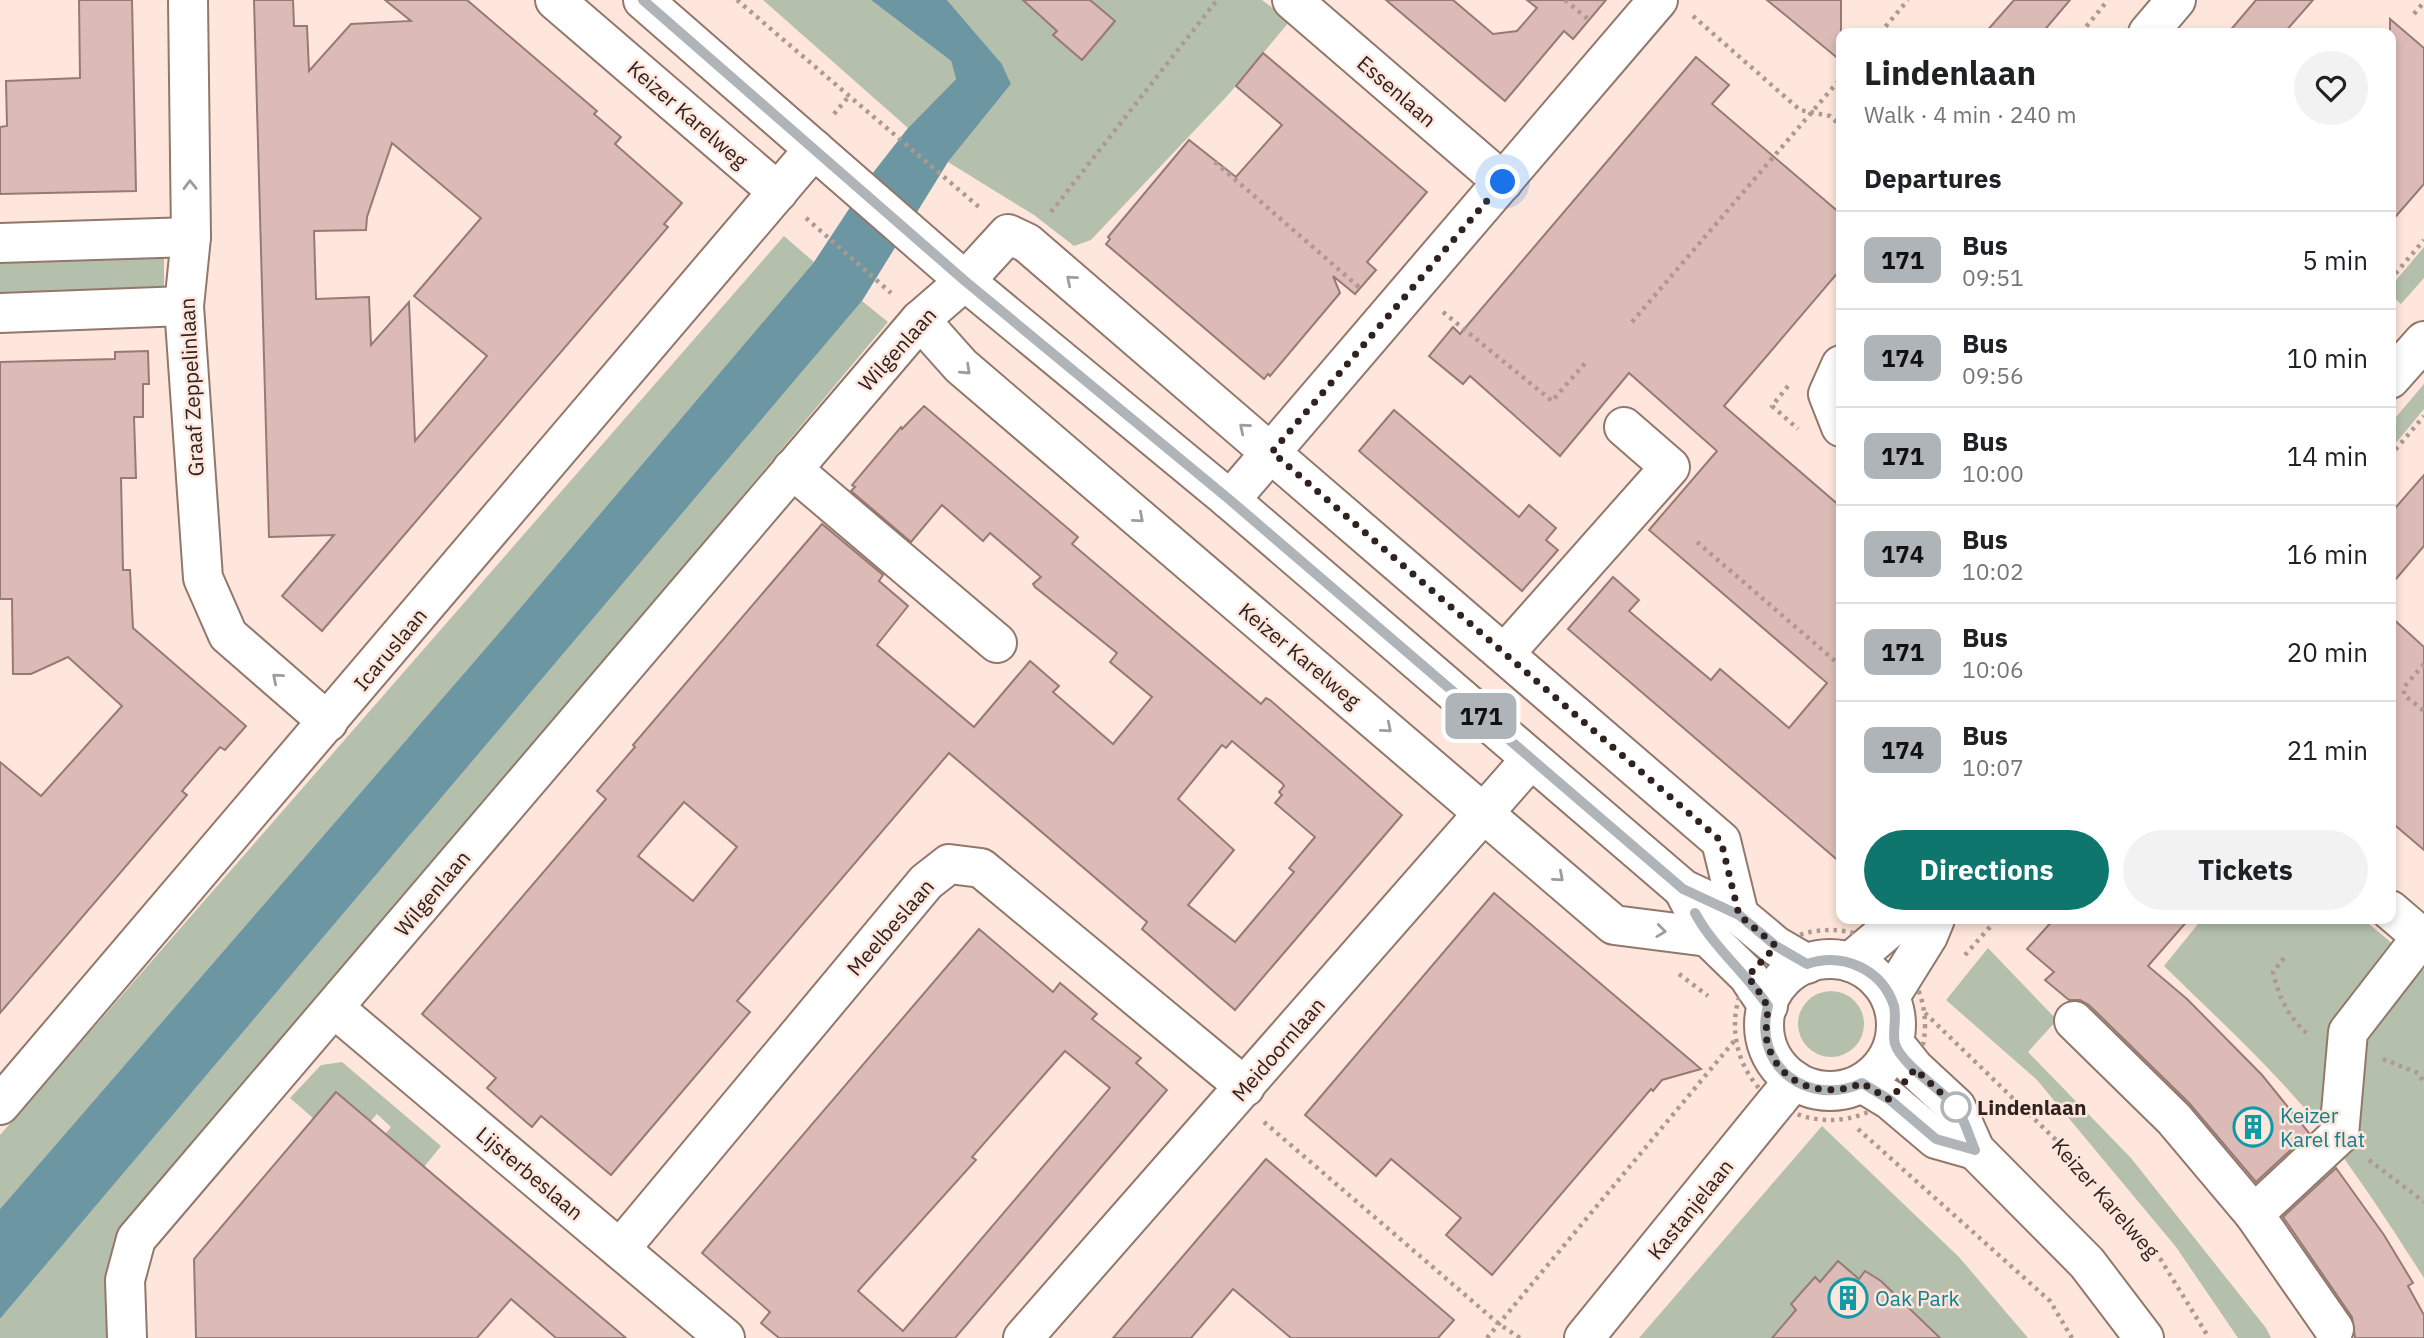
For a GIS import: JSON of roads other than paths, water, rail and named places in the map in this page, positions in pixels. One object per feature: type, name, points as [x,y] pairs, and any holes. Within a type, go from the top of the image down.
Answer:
[{"type":"street","name":"Graaf Zeppelinlaan","points":[[188,0],[191,237],[184,306],[203,578],[228,635],[328,722]]},
{"type":"street","name":"Keizer Karelweg","points":[[555,0],[778,192]]},
{"type":"street","points":[[643,0],[965,281],[1230,500],[1683,889],[1739,915],[1792,955],[1828,959],[1875,941],[1878,979],[1898,983]]},
{"type":"street","name":"Essenlaan","points":[[1292,0],[1503,182]]},
{"type":"street","points":[[2152,28],[2176,0]]},
{"type":"street","points":[[1230,500],[1503,182],[1672,5]]},
{"type":"street","points":[[778,192],[814,149]]},
{"type":"street","name":"Icaruslaan","points":[[0,1105],[778,192]]},
{"type":"street","points":[[0,243],[191,237]]},
{"type":"street","name":"Wilgenlaan","points":[[127,1338],[125,1280],[136,1239],[920,320],[1017,239],[1272,452]]},
{"type":"street","points":[[0,313],[184,306]]},
{"type":"street","name":"Keizer Karelweg","points":[[920,320],[961,366],[1485,811],[1614,925],[1708,937]]},
{"type":"street","points":[[2396,372],[2424,341]]},
{"type":"street","points":[[1836,376],[1828,394],[1836,414]]},
{"type":"street","points":[[1505,653],[1670,467],[1624,427]]},
{"type":"street","points":[[1272,452],[1721,841],[1739,915]]},
{"type":"street","points":[[792,469],[998,643]]},
{"type":"street","name":"Meidoornlaan","points":[[1023,1338],[1531,760]]},
{"type":"street","name":"Meelbeslaan","points":[[620,1249],[926,881],[949,864],[981,869],[1245,1087]]},
{"type":"street","points":[[1683,889],[1708,937],[1758,991],[1769,1050],[1781,1069],[1784,1092],[1808,1088],[1830,1092],[1876,1091],[1936,1139],[1975,1150]]},
{"type":"street","points":[[2255,1214],[2339,1135],[2348,1032],[2423,936],[2396,915]]},
{"type":"street","points":[[1931,924],[1898,983],[1896,1018],[1905,1057],[1956,1107],[1975,1150],[2087,1263],[2144,1338]]},
{"type":"street","points":[[1758,991],[1778,985],[1792,955]]},
{"type":"street","name":"Lijsterbeslaan","points":[[334,1008],[725,1338]]},
{"type":"street","points":[[2074,1021],[2174,1119],[2255,1214],[2334,1329]]},
{"type":"street","points":[[1876,1091],[1880,1069],[1905,1057]]},
{"type":"street","name":"Kastanjelaan","points":[[1584,1338],[1784,1092]]},
{"type":"water","points":[[871,0],[947,0],[1002,64],[1011,84],[948,162],[862,301],[0,1319],[0,1209],[498,634],[814,262],[872,174],[908,128],[956,79],[951,61]]},
{"type":"place","name":"Lindenlaan","points":[[1956,1107]]},
{"type":"place","name":"Keizer Karel flat","points":[[2253,1127]]},
{"type":"place","name":"Oak Park","points":[[1848,1298]]}]
